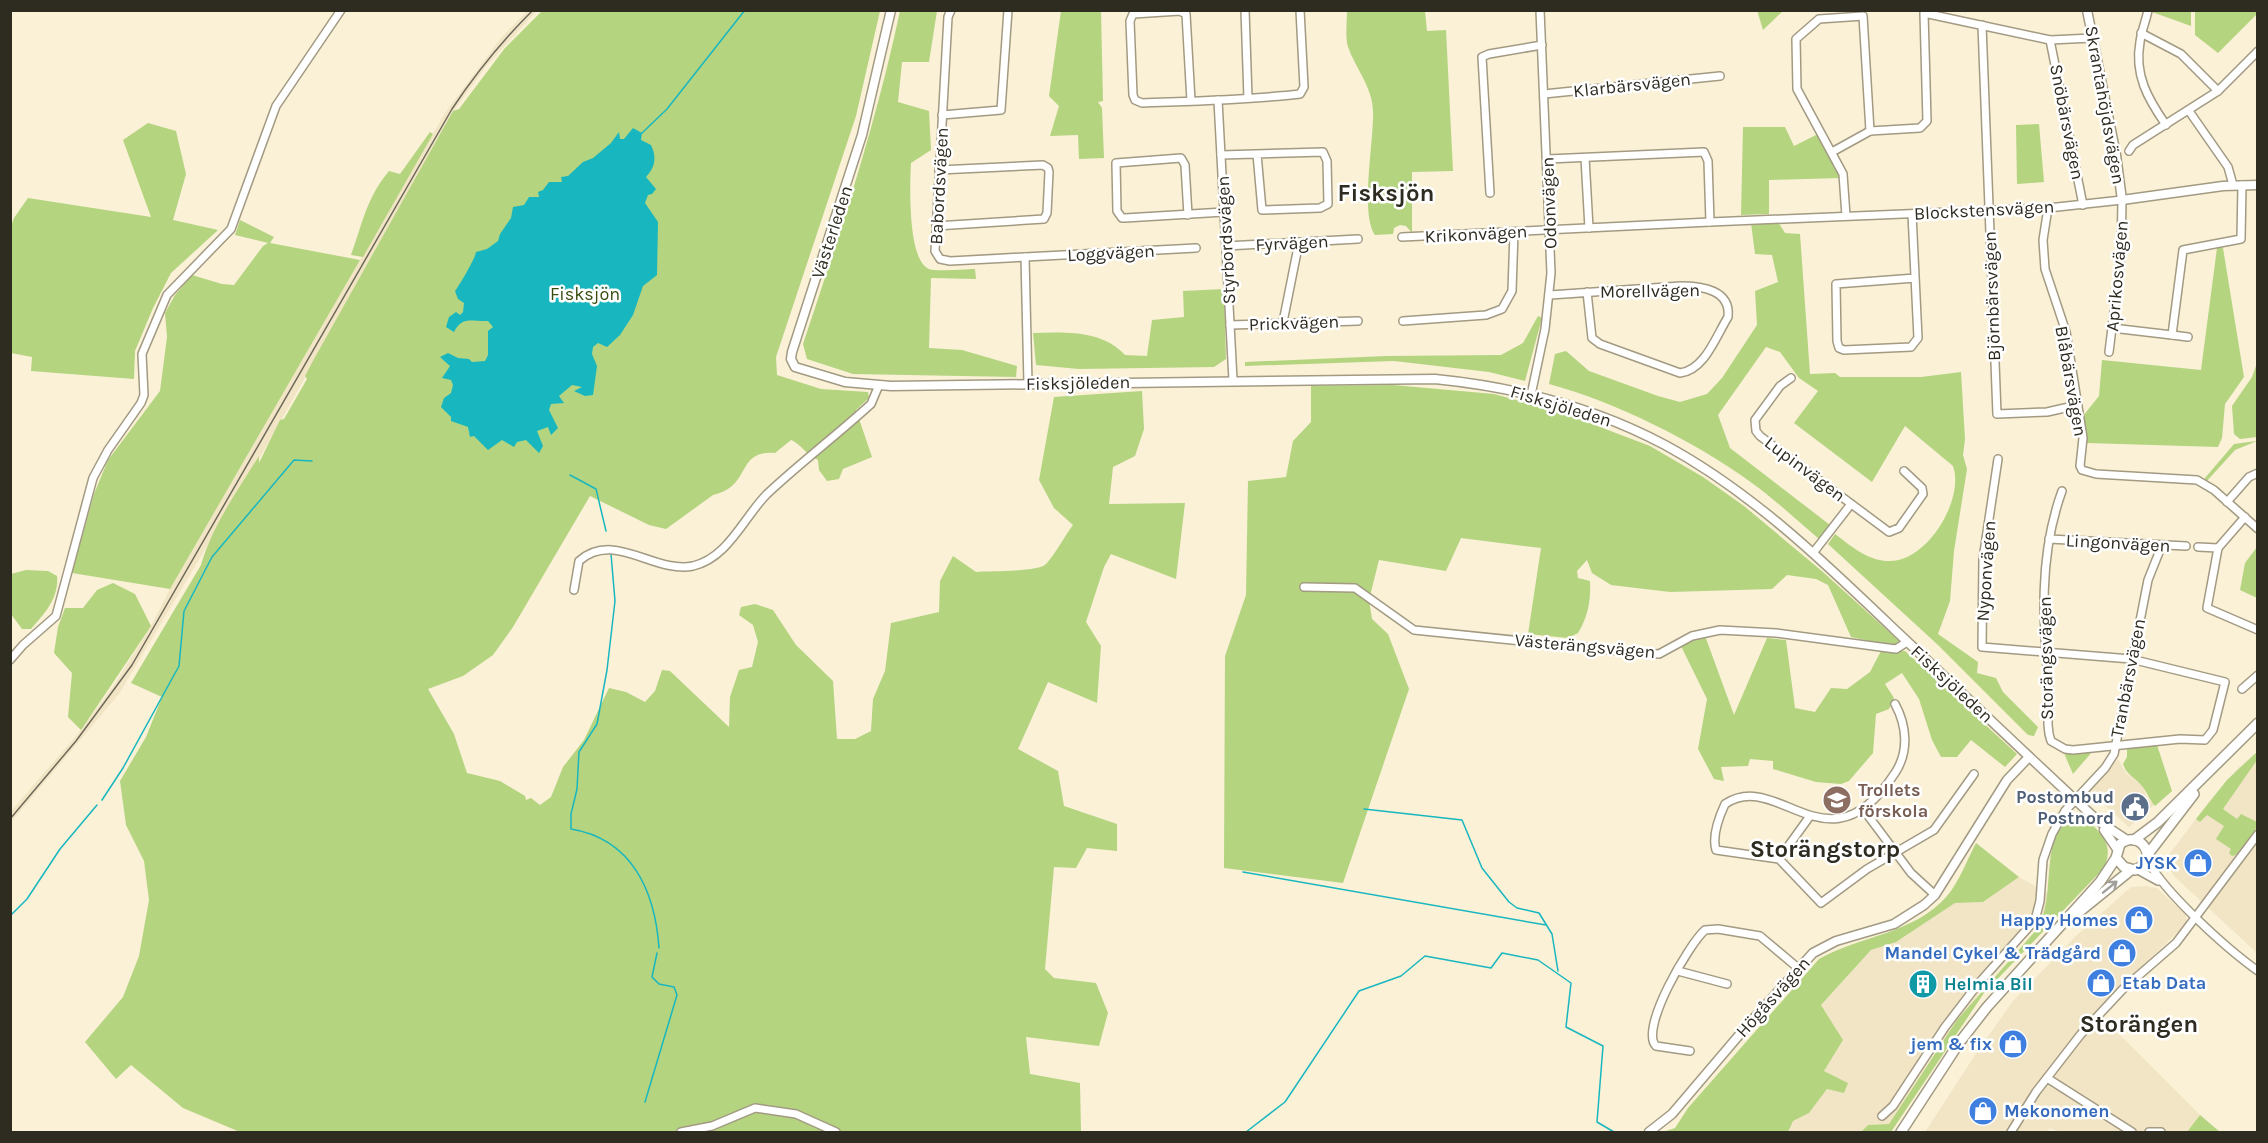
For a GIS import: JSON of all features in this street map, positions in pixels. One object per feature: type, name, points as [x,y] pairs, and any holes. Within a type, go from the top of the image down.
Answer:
[{"type":"main road","points":[[1901,1132],[1948,1059],[1987,1007],[2100,882],[2116,854],[2131,840],[2158,822],[2258,723]]},
{"type":"main road","points":[[2056,931],[2148,858],[2180,810],[2235,747]]},
{"type":"main road","points":[[2131,840],[2144,844],[2148,858]]},
{"type":"main road","points":[[2116,854],[2124,867],[2135,870]]},
{"type":"street","points":[[10,660],[23,645],[56,616],[89,489],[108,450],[141,403],[144,395],[141,354],[167,295],[231,229],[276,106],[341,10]]},
{"type":"street","name":"Västerleden","points":[[879,386],[828,378],[800,369],[793,364],[791,359],[857,153],[891,10]]},
{"type":"street","name":"Babordsvägen","points":[[951,10],[948,17],[935,251],[937,256],[945,261],[1025,257]]},
{"type":"street","name":"Babordsvägen","points":[[942,115],[1001,110],[1008,10]]},
{"type":"street","points":[[1245,10],[1248,98]]},
{"type":"street","points":[[1191,101],[1186,14],[1180,11],[1133,14],[1130,21],[1135,100],[1142,103],[1218,100],[1248,98],[1303,92],[1300,10]]},
{"type":"street","name":"Odonvägen","points":[[1531,395],[1550,295],[1551,230],[1540,10]]},
{"type":"street","name":"Skrantahöjdsvägen","points":[[2087,10],[2116,155],[2122,200]]},
{"type":"street","points":[[2148,10],[2138,52],[2143,89],[2166,125]]},
{"type":"street","points":[[1832,152],[1870,131],[1920,128],[1925,125],[1927,121],[1924,13],[2050,40],[2092,38]]},
{"type":"street","points":[[1846,216],[1845,183],[1832,152],[1800,98],[1796,80],[1796,39],[1819,19],[1863,16],[1870,131]]},
{"type":"street","name":"Björnbärsvägen","points":[[1982,25],[1998,414],[2047,412],[2078,405]]},
{"type":"street","points":[[2141,33],[2181,54],[2218,91]]},
{"type":"street","name":"Snöbärsvägen","points":[[2050,40],[2083,205]]},
{"type":"street","points":[[1490,193],[1482,57],[1542,45]]},
{"type":"street","points":[[2129,151],[2133,145],[2218,91],[2258,51]]},
{"type":"street","name":"Klarbärsvägen","points":[[1544,94],[1720,76]]},
{"type":"street","name":"Styrbordsvägen","points":[[1218,100],[1233,380]]},
{"type":"street","points":[[2172,335],[2183,250],[2241,239],[2238,185],[2189,111]]},
{"type":"street","points":[[1221,155],[1323,152],[1327,161],[1328,204],[1320,208],[1263,210],[1257,154]]},
{"type":"street","points":[[1548,159],[1704,152],[1708,161],[1710,222]]},
{"type":"street","points":[[1188,215],[1185,165],[1181,158],[1116,163],[1120,216],[1125,218],[1188,215],[1224,212]]},
{"type":"street","points":[[1585,158],[1589,228]]},
{"type":"street","points":[[936,226],[1044,219],[1047,213],[1049,183],[1049,172],[1046,166],[939,170]]},
{"type":"street","name":"Blockstensvägen","points":[[1589,228],[2048,208],[2258,184]]},
{"type":"street","name":"Aprikosvägen","points":[[2109,352],[2121,255],[2122,200]]},
{"type":"street","name":"Blåbärsvägen","points":[[2048,208],[2043,240],[2045,269],[2066,332],[2083,438],[2080,466],[2082,471],[2096,474],[2188,478],[2205,484],[2258,529]]},
{"type":"street","points":[[1912,214],[1915,278],[1916,344],[1911,347],[1844,350],[1839,348],[1836,284],[1915,278]]},
{"type":"street","name":"Krikonvägen","points":[[1402,237],[1589,228]]},
{"type":"street","points":[[1402,321],[1486,315],[1502,309],[1512,291],[1514,232]]},
{"type":"street","name":"Fyrvägen","points":[[1226,246],[1358,239]]},
{"type":"street","points":[[1283,322],[1299,242]]},
{"type":"street","name":"Loggvägen","points":[[1025,257],[1197,248]]},
{"type":"street","points":[[1025,257],[1028,384]]},
{"type":"street","name":"Morellvägen","points":[[1550,295],[1587,292],[1681,286],[1706,288],[1722,297],[1728,309],[1728,317],[1700,362],[1693,370],[1680,373],[1600,344],[1592,338],[1587,292]]},
{"type":"street","name":"Prickvägen","points":[[1230,325],[1358,321]]},
{"type":"street","points":[[2112,328],[2188,337]]},
{"type":"street","name":"Fisksjöleden","points":[[879,386],[1420,378],[1478,384],[1531,395],[1598,416],[1674,450],[1742,495],[1813,554],[2074,800],[2097,820],[2131,840]]},
{"type":"street","name":"Lupinvägen","points":[[1791,378],[1780,386],[1759,413],[1755,420],[1756,431],[1884,529],[1895,531],[1923,494],[1922,488],[1904,471]]},
{"type":"street","points":[[574,590],[579,561],[599,552],[618,550],[672,566],[693,566],[707,559],[731,539],[768,493],[871,404],[879,386]]},
{"type":"street","name":"Nyponvägen","points":[[1998,459],[1983,559],[1982,647],[2043,651]]},
{"type":"street","points":[[2227,502],[2249,477],[2258,473]]},
{"type":"street","name":"Storängsvägen","points":[[2062,491],[2050,526],[2044,589],[2043,651],[2049,693],[2047,725],[2051,741],[2065,750],[2180,739],[2205,741],[2213,730],[2225,682],[2132,659]]},
{"type":"street","name":"Lupinvägen","points":[[1813,554],[1851,504]]},
{"type":"street","points":[[2245,518],[2218,548],[2207,608],[2258,630]]},
{"type":"street","name":"Lingonvägen","points":[[2049,539],[2186,546]]},
{"type":"street","name":"Tranbärsvägen","points":[[1882,1116],[1893,1106],[1945,1027],[1971,993],[2035,920],[2040,901],[2041,869],[2046,849],[2059,821],[2074,800],[2112,760],[2148,580],[2162,545]]},
{"type":"street","points":[[2198,547],[2218,548]]},
{"type":"street","name":"Västerängsvägen","points":[[1304,587],[1355,588],[1414,630],[1640,653],[1659,654],[1692,636],[1719,630],[1776,633],[1896,649],[1907,642]]},
{"type":"street","points":[[2043,651],[2132,659]]},
{"type":"street","points":[[2242,689],[2258,675]]},
{"type":"street","points":[[1895,704],[1903,722],[1903,756],[1888,783],[1863,809],[1836,820],[1809,816],[1776,803],[1756,799],[1737,800],[1725,804],[1717,828],[1716,850],[1779,859],[1821,903],[1867,868],[1921,839],[1940,824],[1974,774]]},
{"type":"street","name":"Högåsvägen","points":[[1649,1132],[1672,1114],[1798,968],[1820,948],[1836,941],[1885,928],[1924,905],[1935,895],[2007,780],[2029,757]]},
{"type":"street","points":[[1863,809],[1911,873],[1935,895]]},
{"type":"street","points":[[1779,859],[1809,816]]},
{"type":"street","name":"Fisksjöleden","points":[[2097,820],[2116,854]]},
{"type":"street","points":[[2011,1132],[2047,1078],[2081,1034],[2112,1001],[2175,944],[2258,834]]},
{"type":"street","points":[[2148,858],[2166,886],[2258,971]]},
{"type":"street","points":[[2135,870],[2166,886]]},
{"type":"street","points":[[1690,1051],[1661,1048],[1651,1038],[1654,1018],[1700,935],[1711,929],[1760,936],[1798,968]]},
{"type":"street","points":[[1678,971],[1727,984]]},
{"type":"street","points":[[2047,1078],[2132,1132]]},
{"type":"street","points":[[681,1132],[712,1126],[755,1108],[770,1108],[806,1118],[836,1132]]},
{"type":"street","points":[[2149,1132],[2161,1132]]},
{"type":"shaded area","points":[[527,11],[537,11],[487,65],[453,112],[273,435],[119,694],[11,822],[11,811],[77,735],[114,685],[151,626],[170,589],[445,113],[501,38]]},
{"type":"shaded area","points":[[2257,752],[2257,953],[2176,878],[2165,864],[2165,860],[2208,803],[2238,768]]},
{"type":"shaded area","points":[[2118,759],[2126,773],[2144,787],[2146,796],[2154,805],[2129,827],[2088,790]]},
{"type":"shaded area","points":[[2019,877],[2048,893],[2044,917],[1982,989],[1933,1055],[1889,1124],[1869,1125],[1861,1132],[1788,1132],[1793,1121],[1809,1113],[1827,1089],[1848,1083],[1824,1071],[1843,1040],[1821,1005],[1871,950],[1896,942],[1955,903],[1983,902]]},
{"type":"shaded area","points":[[2131,887],[2157,888],[2186,915],[2187,923],[2096,1011],[2200,1115],[2187,1132],[2059,1132],[2050,1128],[2047,1132],[1925,1132],[2013,1001],[2076,936]]},
{"type":"green space","points":[[1757,10],[1783,10],[1783,11],[1763,30]]},
{"type":"green space","points":[[542,11],[880,11],[856,116],[776,357],[777,375],[821,389],[868,392],[869,398],[856,410],[872,457],[843,469],[839,479],[827,481],[819,470],[818,460],[791,440],[775,453],[754,457],[734,485],[713,495],[666,529],[649,525],[590,496],[513,627],[493,655],[463,676],[428,689],[454,734],[467,773],[500,781],[525,796],[526,800],[531,798],[540,805],[551,797],[563,767],[584,740],[609,688],[626,692],[645,702],[655,691],[662,670],[670,671],[729,727],[730,697],[739,670],[752,667],[758,642],[753,625],[739,615],[741,607],[755,604],[773,610],[796,645],[833,681],[837,739],[855,739],[871,731],[873,699],[885,671],[891,623],[939,612],[940,581],[953,556],[976,572],[1042,567],[1050,560],[1073,525],[1054,508],[1039,480],[1054,397],[1142,391],[1144,429],[1135,456],[1113,467],[1109,504],[1185,503],[1176,579],[1111,554],[1104,567],[1086,622],[1101,646],[1097,703],[1048,682],[1018,749],[1058,771],[1064,806],[1117,824],[1117,851],[1087,848],[1076,868],[1054,867],[1045,969],[1054,978],[1096,983],[1108,1013],[1099,1046],[1026,1037],[1030,1074],[1080,1083],[1081,1132],[240,1132],[183,1108],[131,1065],[116,1079],[85,1042],[123,997],[139,956],[149,900],[144,861],[126,825],[120,781],[146,737],[162,697],[131,683],[201,565],[226,509],[259,456],[259,463],[280,420],[284,419],[307,379],[305,376],[314,359],[453,111],[459,109],[505,48]]},
{"type":"green space","points":[[900,11],[937,11],[929,62],[902,62],[898,102],[929,111],[931,150],[911,163],[913,237],[922,263],[929,269],[975,269],[976,279],[931,278],[929,348],[962,350],[1017,366],[1016,377],[853,374],[807,359],[803,344],[869,137]]},
{"type":"green space","points":[[1061,11],[1101,11],[1103,101],[1098,102],[1102,108],[1104,158],[1079,159],[1078,135],[1050,136],[1059,106],[1049,96]]},
{"type":"green space","points":[[1347,11],[1425,11],[1427,31],[1446,30],[1453,171],[1412,172],[1412,233],[1406,226],[1400,225],[1394,228],[1393,234],[1375,235],[1371,225],[1368,194],[1373,125],[1372,103],[1348,47]]},
{"type":"green space","points":[[2191,11],[2191,26],[2152,12]]},
{"type":"green space","points":[[2195,11],[2257,11],[2257,14],[2218,53],[2195,35]]},
{"type":"green space","points":[[148,123],[176,131],[186,174],[173,220],[218,230],[171,273],[135,351],[134,379],[31,371],[32,357],[11,353],[10,229],[14,218],[28,198],[151,217],[123,140]]},
{"type":"green space","points":[[2039,124],[2044,182],[2017,184],[2016,125]]},
{"type":"green space","points":[[1743,127],[1785,127],[1794,146],[1818,134],[1841,178],[1769,180],[1769,214],[1741,215]]},
{"type":"green space","points":[[430,132],[433,134],[363,257],[351,255],[366,211],[381,181],[389,171],[400,174]]},
{"type":"green space","points":[[240,220],[274,237],[270,243],[360,260],[170,589],[72,573],[94,494],[108,460],[160,391],[167,337],[165,313],[175,295],[192,275],[222,284],[234,285],[263,246],[268,243],[235,235]]},
{"type":"green space","points":[[1778,222],[1785,233],[1800,234],[1810,374],[1835,373],[1840,377],[1921,377],[1961,372],[1965,439],[1963,455],[1967,469],[1954,551],[1950,601],[1938,634],[1978,662],[1977,673],[1996,678],[2003,692],[2038,727],[2034,736],[2028,735],[1938,645],[1828,544],[1835,534],[1859,552],[1873,558],[1887,561],[1902,559],[1928,541],[1939,527],[1948,512],[1953,496],[1955,480],[1953,466],[1905,426],[1872,482],[1794,423],[1818,391],[1799,378],[1780,352],[1766,347],[1718,415],[1730,448],[1830,525],[1819,539],[1761,490],[1681,438],[1628,412],[1549,384],[1555,354],[1566,351],[1589,371],[1658,396],[1680,402],[1707,394],[1722,378],[1757,325],[1755,291],[1778,282],[1772,255],[1755,254],[1751,223]]},
{"type":"green space","points":[[2217,248],[2223,248],[2244,377],[2225,404],[2222,438],[2218,447],[2087,443],[2083,416],[2099,396],[2102,360],[2201,370]]},
{"type":"green space","points":[[1224,289],[1226,359],[1214,367],[1079,369],[1036,365],[1033,333],[1083,334],[1106,341],[1125,355],[1147,356],[1152,320],[1184,317],[1183,291]]},
{"type":"green space","points":[[1538,316],[1542,318],[1525,381],[1489,372],[1394,361],[1245,366],[1245,362],[1386,356],[1501,355],[1523,343]]},
{"type":"green space","points":[[2257,363],[2257,437],[2240,439],[2234,434],[2232,406],[2252,377]]},
{"type":"green space","points":[[1393,385],[1494,394],[1558,411],[1650,446],[1703,477],[1744,506],[1823,572],[1899,641],[1893,646],[1851,637],[1828,585],[1816,579],[1787,575],[1772,589],[1670,592],[1611,585],[1592,573],[1587,560],[1577,571],[1578,578],[1590,581],[1586,615],[1578,633],[1568,638],[1528,634],[1541,548],[1461,538],[1446,571],[1379,560],[1369,600],[1372,619],[1388,634],[1409,689],[1343,883],[1224,868],[1225,656],[1246,595],[1248,481],[1286,477],[1293,441],[1311,422],[1311,386]]},
{"type":"green space","points":[[2257,441],[2235,450],[2206,482],[2205,478],[2234,444]]},
{"type":"green space","points":[[2257,547],[2257,598],[2240,590],[2245,563]]},
{"type":"green space","points":[[26,570],[48,571],[57,576],[53,598],[46,611],[31,629],[22,629],[11,614],[11,574]]},
{"type":"green space","points":[[113,583],[135,594],[151,626],[81,730],[68,717],[72,673],[54,653],[58,627],[65,608],[83,608],[97,590]]},
{"type":"green space","points":[[1704,633],[1734,715],[1767,638],[1786,640],[1795,708],[1815,712],[1831,688],[1847,689],[1870,672],[1881,651],[1905,651],[2017,754],[2005,767],[1971,740],[1957,757],[1941,757],[1932,740],[1919,699],[1902,673],[1885,684],[1894,698],[1889,709],[1876,714],[1873,753],[1849,781],[1841,784],[1816,782],[1773,769],[1773,761],[1750,759],[1748,766],[1721,767],[1724,781],[1714,779],[1698,749],[1707,699],[1681,646]]},
{"type":"green space","points":[[2157,745],[2172,791],[2155,806],[2123,764],[2127,757],[2127,748]]},
{"type":"green space","points":[[2092,752],[2073,774],[2064,753]]},
{"type":"green space","points":[[2257,752],[2257,760],[2223,809],[2237,819],[2241,814],[2257,822],[2249,842],[2241,852],[2232,856],[2229,853],[2231,849],[2216,839],[2224,826],[2207,815],[2200,822],[2196,819],[2227,780]]},
{"type":"green space","points":[[2074,814],[2089,822],[2099,831],[2105,842],[2108,855],[2103,869],[1984,993],[1891,1132],[1861,1132],[1868,1125],[1889,1124],[1957,1020],[2037,929],[2043,916],[2056,837],[2063,824]]},
{"type":"green space","points":[[1976,843],[2019,877],[1983,902],[1955,903],[1896,942],[1871,950],[1821,1005],[1843,1040],[1824,1071],[1848,1083],[1844,1093],[1827,1089],[1809,1113],[1793,1121],[1788,1132],[1663,1132],[1675,1128],[1688,1108],[1819,959],[1903,927],[1934,909],[1955,884]]},
{"type":"green space","points":[[2200,1115],[2220,1132],[2187,1132]]},
{"type":"water","name":"Fisksjön","points":[[633,128],[642,133],[641,140],[651,145],[654,154],[653,166],[646,177],[656,189],[648,195],[645,203],[658,222],[657,275],[643,286],[633,315],[620,335],[607,347],[598,343],[593,347],[592,354],[597,366],[593,395],[585,396],[574,391],[582,387],[572,385],[559,396],[564,403],[551,404],[549,410],[558,428],[551,435],[548,427],[537,431],[543,446],[539,453],[526,440],[517,442],[514,447],[502,440],[488,450],[474,436],[470,437],[468,427],[451,421],[451,417],[441,407],[444,398],[451,393],[453,385],[451,380],[442,378],[450,366],[440,357],[448,353],[472,362],[485,361],[488,355],[488,331],[493,327],[488,321],[473,320],[464,321],[454,332],[446,327],[449,317],[456,312],[460,315],[463,312],[464,303],[458,299],[455,291],[470,267],[476,252],[487,249],[498,241],[511,218],[513,207],[524,205],[529,197],[539,197],[538,192],[543,190],[549,182],[562,182],[561,177],[568,176],[583,162],[593,158],[611,143],[619,132],[620,139],[624,139]]},
{"type":"waterway","points":[[642,133],[667,109],[745,10]]},
{"type":"waterway","points":[[102,800],[123,768],[179,666],[184,611],[212,557],[294,460],[312,461]]},
{"type":"waterway","points":[[570,475],[596,489],[606,531]]},
{"type":"waterway","points":[[611,554],[615,601],[607,670],[597,724],[579,752],[577,789],[571,814],[571,829],[592,835],[610,844],[625,856],[645,888],[657,927],[659,948]]},
{"type":"waterway","points":[[10,916],[27,899],[60,849],[97,805]]},
{"type":"waterway","points":[[1364,809],[1462,820],[1482,868],[1509,902],[1517,908],[1539,913],[1552,934],[1558,971]]},
{"type":"waterway","points":[[1243,872],[1546,925]]},
{"type":"waterway","points":[[645,1102],[677,995],[674,987],[659,984],[652,977],[657,953]]},
{"type":"waterway","points":[[1246,1132],[1285,1102],[1359,991],[1401,976],[1425,956],[1491,968],[1502,953],[1538,960],[1571,983],[1566,1027],[1603,1046],[1597,1122],[1614,1132]]},
{"type":"railway","points":[[10,819],[76,741],[132,665],[452,109],[490,58],[533,10]]},
{"type":"place","name":"Trollets förskola","points":[[1837,800]]},
{"type":"place","name":"Postombud Postnord","points":[[2135,807]]},
{"type":"place","name":"JYSK","points":[[2198,863]]},
{"type":"place","name":"Happy Homes","points":[[2139,920]]},
{"type":"place","name":"Mandel Cykel & Trädgård","points":[[2122,953]]},
{"type":"place","name":"Etab Data","points":[[2101,983]]},
{"type":"place","name":"Helmia Bil","points":[[1923,984]]},
{"type":"place","name":"jem & fix","points":[[2013,1044]]},
{"type":"place","name":"Mekonomen","points":[[1983,1111]]},
{"type":"district","name":"Fisksjön","points":[[1386,193]]},
{"type":"district","name":"Storängstorp","points":[[1825,849]]},
{"type":"district","name":"Storängen","points":[[2139,1024]]}]
